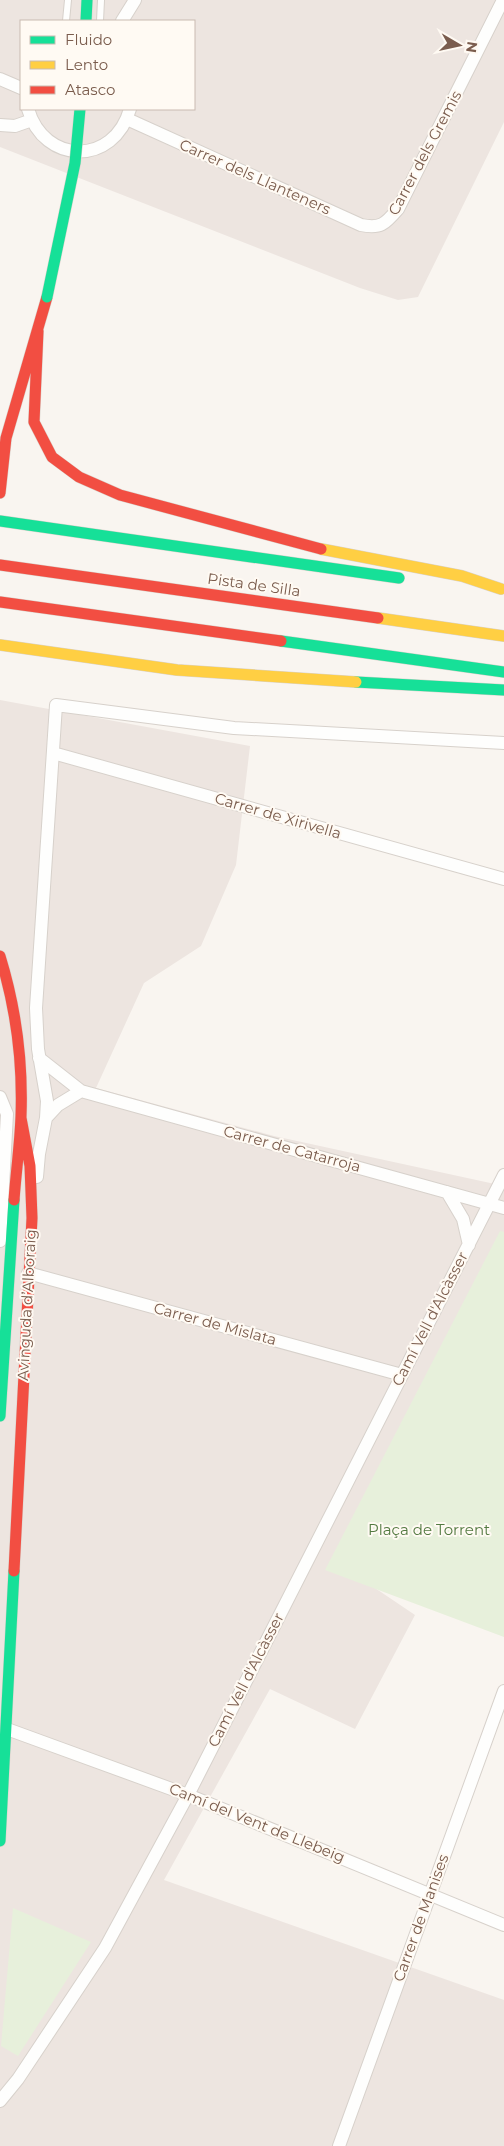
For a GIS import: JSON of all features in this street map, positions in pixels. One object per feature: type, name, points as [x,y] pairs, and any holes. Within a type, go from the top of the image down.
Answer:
[{"type":"main road","points":[[86,20],[87,0]]},
{"type":"main road","points":[[0,493],[6,438],[48,297],[75,163],[80,110]]},
{"type":"main road","points":[[38,331],[34,422],[52,457],[79,477],[120,495],[317,547],[462,576],[503,589]]},
{"type":"main road","points":[[0,521],[411,580]]},
{"type":"main road","name":"Pista de Silla","points":[[0,565],[504,636]]},
{"type":"main road","points":[[450,586],[503,589]]},
{"type":"main road","points":[[0,602],[504,672]]},
{"type":"main road","points":[[0,645],[177,670],[279,678],[477,687],[504,690]]},
{"type":"main road","points":[[0,956],[9,982],[18,1033],[22,1080],[21,1118]]},
{"type":"main road","name":"Avinguda d’Alboraig","points":[[0,1841],[1,1787],[6,1729],[30,1242],[30,1166],[21,1118]]},
{"type":"main road","name":"Avinguda d’Alboraig","points":[[0,1416],[21,1118]]},
{"type":"street","points":[[123,20],[136,0]]},
{"type":"street","name":"Carrer dels Gremis","points":[[385,224],[398,209],[503,0]]},
{"type":"street","points":[[0,79],[20,88]]},
{"type":"street","points":[[0,125],[15,126],[30,115],[40,134],[52,144],[66,150],[82,152],[97,149],[110,142],[120,132],[129,114]]},
{"type":"street","name":"Carrer dels Llanteners","points":[[129,114],[361,225],[372,227],[385,224]]},
{"type":"street","points":[[30,1242],[36,1206],[39,1154],[46,1118],[46,1090],[39,1058],[36,1008],[56,705],[234,728],[504,742]]},
{"type":"street","name":"Carrer de Xirivella","points":[[52,753],[504,879]]},
{"type":"street","name":"Carrer de Catarroja","points":[[39,1058],[81,1091],[504,1208]]},
{"type":"street","points":[[46,1118],[58,1105],[81,1091]]},
{"type":"street","points":[[0,1097],[7,1114],[0,1241]]},
{"type":"street","name":"Camí Vell d'Alcàsser","points":[[0,2101],[18,2079],[105,1948],[188,1794],[504,1175]]},
{"type":"street","name":"Camí Vell d'Alcàsser","points":[[447,1192],[463,1219],[469,1245]]},
{"type":"street","name":"Carrer de Mislata","points":[[28,1273],[402,1375]]},
{"type":"street","points":[[0,1335],[3,1370]]},
{"type":"street","name":"Carrer de Manises","points":[[339,2146],[504,1691]]},
{"type":"street","name":"Camí del Vent de Llebeig","points":[[6,1729],[188,1794],[504,1925]]},
{"type":"lane","points":[[66,20],[68,0]]},
{"type":"lane","points":[[100,20],[101,0]]},
{"type":"shaded area","points":[[0,0],[504,0],[504,122],[418,297],[398,300],[360,288],[0,147]]},
{"type":"shaded area","points":[[0,700],[250,746],[236,865],[201,946],[144,983],[96,1088],[274,1136],[504,1186],[504,1251],[332,1559],[415,1615],[355,1729],[270,1689],[164,1880],[504,2000],[504,2146],[0,2146]]},
{"type":"green space","name":"Plaça de Torrent","points":[[500,1231],[504,1232],[504,1637],[325,1570]]},
{"type":"green space","points":[[13,1908],[91,1942],[18,2056],[1,2046]]},
{"type":"traffic: fast","points":[[86,20],[87,0]]},
{"type":"traffic: fast","points":[[47,297],[75,163],[80,110]]},
{"type":"traffic: fast","points":[[0,521],[399,578]]},
{"type":"traffic: fast","points":[[281,641],[504,672]]},
{"type":"traffic: fast","points":[[356,682],[504,690]]},
{"type":"traffic: fast","points":[[0,1416],[14,1200]]},
{"type":"traffic: fast","points":[[0,1841],[14,1571]]},
{"type":"traffic: slow","points":[[321,549],[462,576],[501,589]]},
{"type":"traffic: slow","points":[[378,618],[504,636]]},
{"type":"traffic: slow","points":[[0,645],[177,670],[356,682]]},
{"type":"traffic: jam","points":[[0,493],[6,438],[47,297]]},
{"type":"traffic: jam","points":[[38,331],[34,422],[52,457],[79,477],[120,495],[321,549]]},
{"type":"traffic: jam","points":[[0,565],[378,618]]},
{"type":"traffic: jam","points":[[0,602],[281,641]]},
{"type":"traffic: jam","points":[[0,956],[14,1015],[21,1075],[20,1126],[14,1200]]},
{"type":"traffic: jam","points":[[14,1571],[32,1218],[30,1166],[21,1118]]}]
